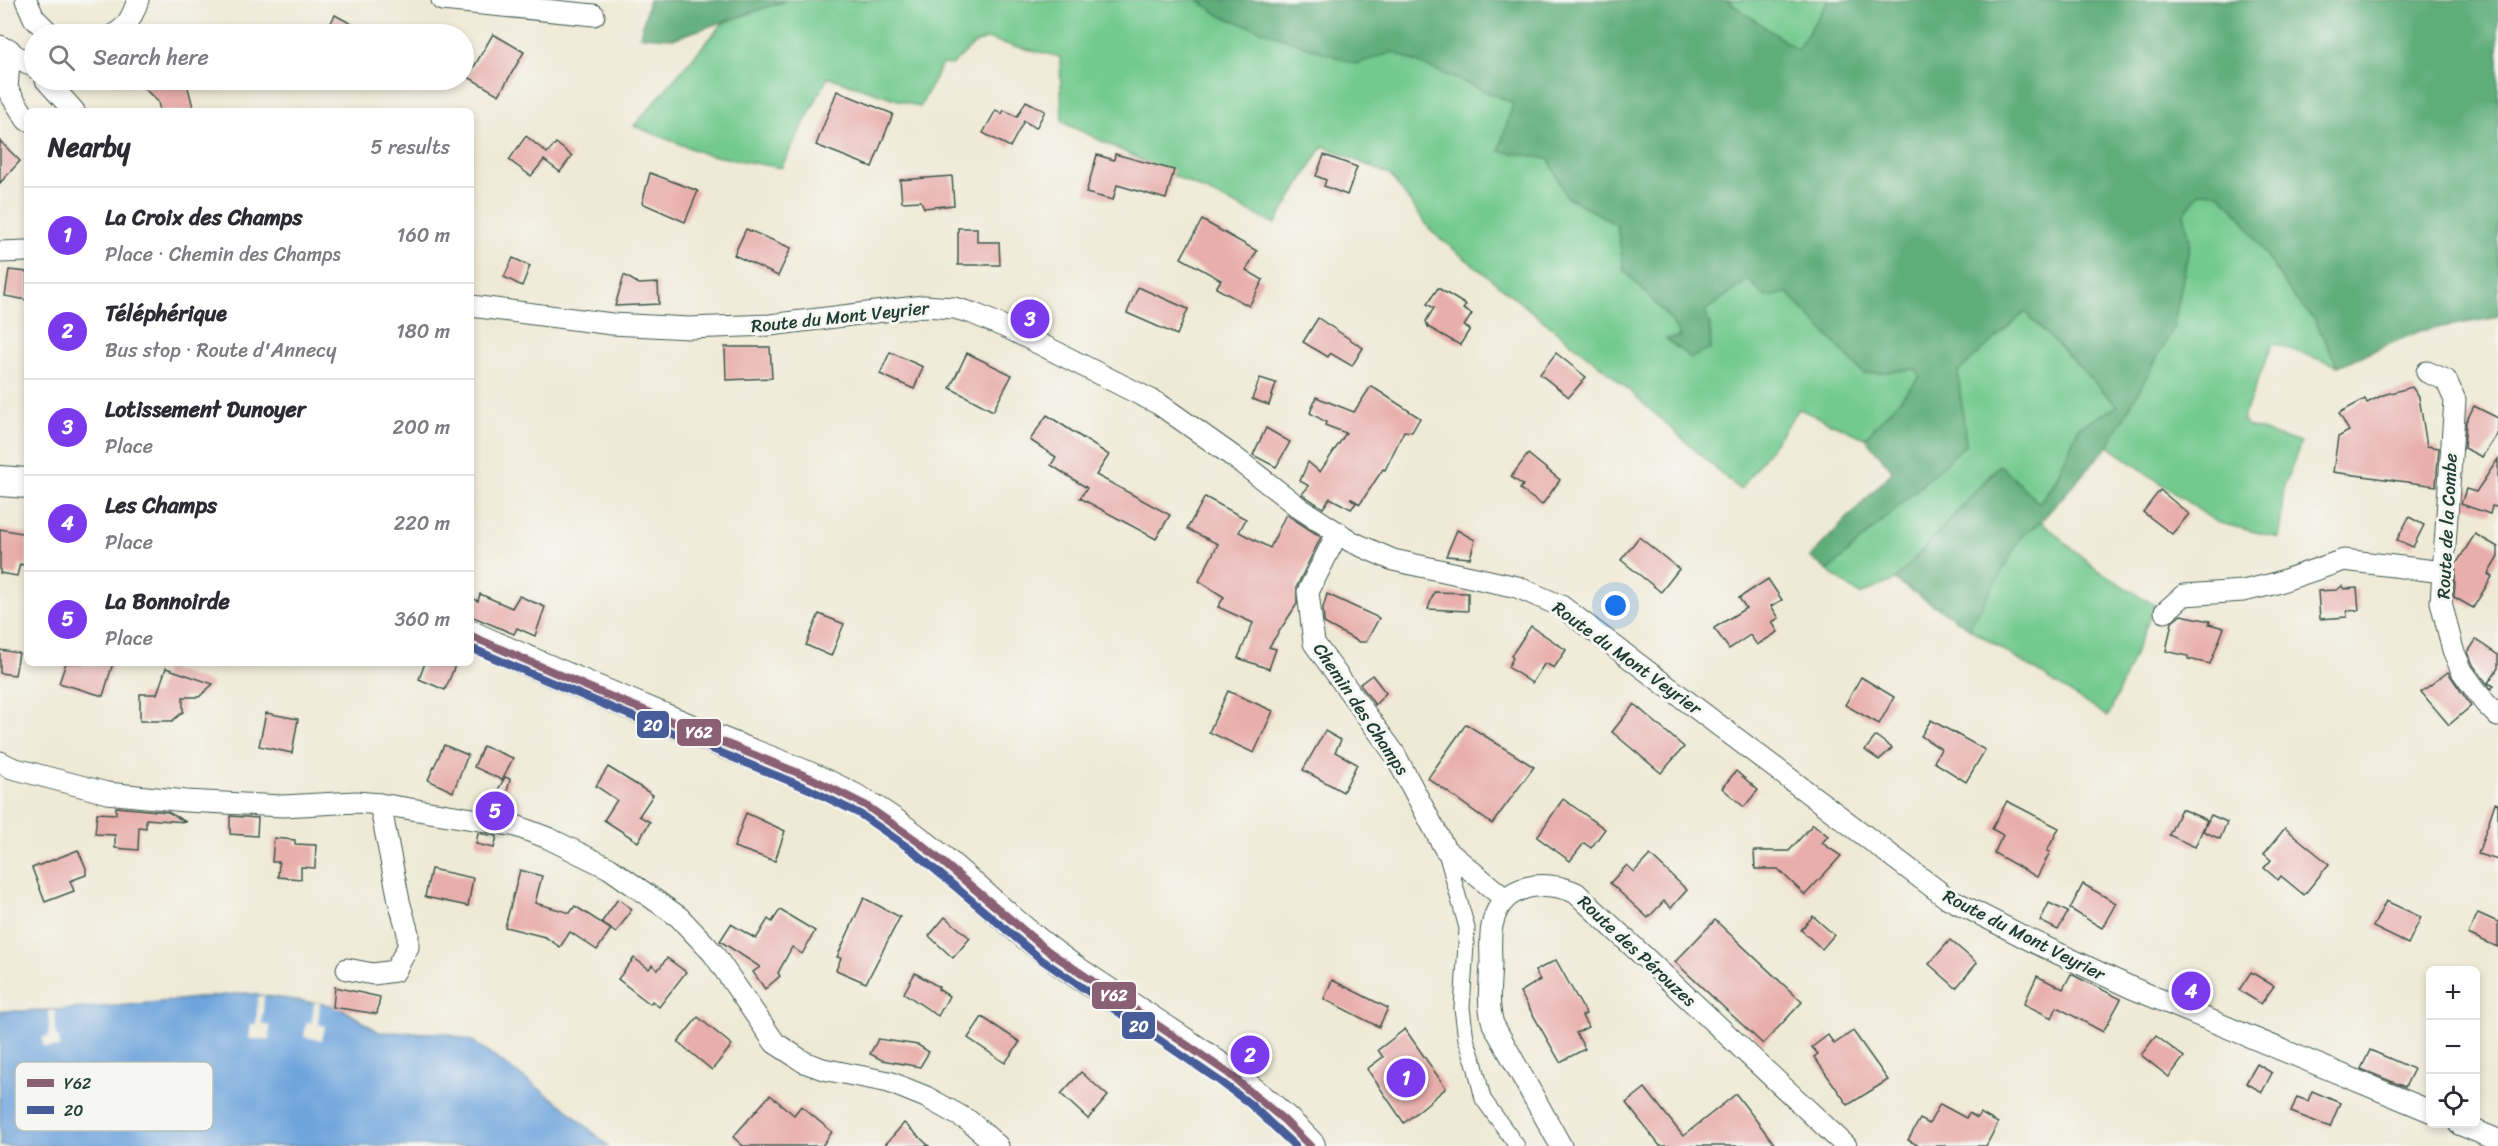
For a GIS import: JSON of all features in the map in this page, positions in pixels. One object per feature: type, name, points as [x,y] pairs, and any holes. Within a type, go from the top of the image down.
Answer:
[{"type":"main road","points":[[0,481],[24,483]]},
{"type":"main road","points":[[474,637],[524,662],[801,775],[866,806],[898,825],[1032,941],[1248,1089],[1310,1146]]},
{"type":"street","points":[[26,0],[34,18],[40,24]]},
{"type":"street","points":[[127,24],[138,0]]},
{"type":"street","points":[[442,0],[594,15]]},
{"type":"street","points":[[5,48],[24,60]]},
{"type":"street","points":[[5,48],[7,89],[24,115]]},
{"type":"street","points":[[55,90],[71,108]]},
{"type":"street","points":[[0,252],[24,251]]},
{"type":"street","name":"Route du Mont Veyrier","points":[[474,306],[612,324],[689,328],[770,325],[924,306],[954,308],[972,313],[1010,329],[1159,404],[1234,457],[1300,509],[1352,542],[1393,560],[1517,587],[1561,606],[1946,897],[2132,988],[2426,1109]]},
{"type":"street","name":"Route de la Combe","points":[[2427,372],[2446,380],[2455,400],[2441,602],[2453,650],[2462,672],[2485,703],[2498,716]]},
{"type":"street","name":"Chemin des Champs","points":[[1338,532],[1308,592],[1314,643],[1394,753],[1445,849],[1467,928],[1462,1008],[1466,1039],[1477,1070],[1483,1099],[1517,1146]]},
{"type":"street","points":[[2165,612],[2184,595],[2243,591],[2273,584],[2344,560],[2443,572]]},
{"type":"street","points":[[0,762],[12,768],[107,793],[186,801],[283,806],[356,802],[516,826],[578,851],[609,868],[679,917],[713,953],[775,1043],[804,1062],[823,1069],[890,1082],[926,1096],[969,1120],[999,1146]]},
{"type":"street","points":[[347,969],[373,974],[395,971],[408,947],[408,933],[399,901],[380,804]]},
{"type":"street","name":"Chemin des Champs","points":[[1445,849],[1505,899]]},
{"type":"street","name":"Route des Pérouzes","points":[[1505,899],[1527,887],[1546,884],[1561,886],[1576,893],[1846,1146]]},
{"type":"street","points":[[1505,899],[1500,902],[1492,922],[1489,1009],[1493,1024],[1561,1146]]},
{"type":"street","points":[[2469,1128],[2498,1140]]},
{"type":"green space","points":[[649,0],[787,0],[675,38],[640,36]]},
{"type":"green space","points":[[787,0],[1198,0],[1221,16],[1356,63],[1393,52],[1513,103],[1549,159],[1566,196],[1617,225],[1624,270],[1671,320],[1680,337],[1667,340],[1691,358],[1710,325],[1705,311],[1748,279],[1787,292],[1864,374],[1916,369],[1920,377],[1865,438],[1799,409],[1740,490],[1614,377],[1432,232],[1390,175],[1323,146],[1275,224],[1062,122],[1060,57],[986,39],[974,44],[952,65],[942,64],[920,107],[828,77],[781,168],[705,154],[634,126],[723,23]]},
{"type":"green space","points":[[1198,0],[1729,0],[1797,50],[1829,0],[2498,0],[2498,317],[2420,331],[2338,366],[2314,319],[2296,300],[2242,218],[2219,193],[2200,192],[2184,213],[2190,242],[2173,329],[2108,446],[2041,521],[2022,536],[1969,628],[1895,580],[2000,465],[2039,503],[2054,483],[2079,427],[2118,406],[2025,312],[1958,372],[1966,444],[1828,571],[1810,557],[1893,471],[1865,438],[1920,377],[1916,369],[1864,374],[1788,293],[1766,297],[1748,280],[1705,311],[1710,325],[1711,349],[1691,358],[1666,339],[1680,337],[1671,320],[1624,270],[1617,225],[1566,196],[1549,159],[1499,151],[1513,103],[1393,52],[1356,64],[1221,16]]},
{"type":"green space","points":[[1729,0],[1829,0],[1797,50]]},
{"type":"green space","points":[[2200,192],[2219,193],[2242,218],[2296,300],[2314,319],[2338,366],[2273,343],[2242,420],[2248,426],[2301,443],[2284,486],[2279,538],[2216,522],[2108,446],[2173,329],[2190,242],[2184,213]]},
{"type":"green space","points":[[2025,311],[2118,406],[2079,427],[2054,483],[2039,503],[1999,465],[1895,580],[1860,595],[1828,571],[1966,444],[1958,372]]},
{"type":"green space","points":[[2041,521],[2097,570],[2155,605],[2108,717],[1969,628],[2022,536]]},
{"type":"water","points":[[245,993],[338,1006],[379,1032],[444,1033],[472,1041],[566,1108],[608,1146],[0,1146],[0,1011],[92,1008]]},
{"type":"pier","points":[[264,995],[262,1024],[270,1026],[269,1039],[249,1039],[251,1024],[256,1024],[258,997]]},
{"type":"pier","points":[[314,1003],[320,1003],[318,1024],[325,1026],[322,1040],[304,1037],[306,1023],[312,1022]]},
{"type":"pier","points":[[49,1011],[55,1011],[56,1037],[59,1038],[59,1047],[43,1047],[43,1037],[49,1037]]},
{"type":"building","points":[[335,15],[352,24],[330,24]]},
{"type":"building","points":[[493,34],[524,52],[499,95],[474,80],[474,67]]},
{"type":"building","points":[[146,90],[189,90],[193,108],[159,108],[158,102]]},
{"type":"building","points":[[837,91],[893,114],[872,167],[816,145]]},
{"type":"building","points":[[1026,101],[1045,111],[1036,128],[1024,121],[1010,147],[983,133],[996,110],[1002,114],[1004,110],[1017,117]]},
{"type":"building","points":[[526,136],[547,153],[556,143],[572,156],[560,172],[544,160],[531,176],[509,160]]},
{"type":"building","points":[[0,141],[20,161],[0,183]]},
{"type":"building","points":[[1115,154],[1174,170],[1166,199],[1117,185],[1113,200],[1086,193],[1097,155],[1114,160]]},
{"type":"building","points":[[1324,155],[1357,167],[1347,195],[1324,186],[1326,180],[1316,176]]},
{"type":"building","points":[[650,173],[698,191],[685,222],[642,203]]},
{"type":"building","points":[[952,176],[954,205],[924,208],[921,201],[902,202],[900,180]]},
{"type":"building","points":[[1202,220],[1257,251],[1246,270],[1263,280],[1249,306],[1216,288],[1221,280],[1181,258]]},
{"type":"building","points":[[958,228],[977,228],[977,242],[999,242],[1000,265],[958,265]]},
{"type":"building","points":[[746,229],[791,248],[778,276],[734,255]]},
{"type":"building","points":[[513,258],[530,266],[522,286],[504,277]]},
{"type":"building","points":[[9,270],[24,272],[24,299],[5,296]]},
{"type":"building","points":[[624,275],[639,284],[658,283],[659,304],[615,306]]},
{"type":"building","points":[[1138,287],[1188,309],[1177,335],[1127,313]]},
{"type":"building","points":[[1438,288],[1466,305],[1463,309],[1472,314],[1464,326],[1470,329],[1460,345],[1428,327],[1426,321],[1434,308],[1427,304]]},
{"type":"building","points":[[1318,318],[1363,348],[1352,366],[1330,353],[1328,357],[1303,342]]},
{"type":"building","points":[[725,347],[770,347],[772,378],[726,380]]},
{"type":"building","points":[[890,352],[923,367],[914,389],[880,374]]},
{"type":"building","points":[[967,353],[1012,375],[993,411],[950,388]]},
{"type":"building","points":[[1556,353],[1586,377],[1569,397],[1540,374]]},
{"type":"building","points":[[1260,378],[1276,383],[1269,405],[1252,399]]},
{"type":"building","points":[[1371,386],[1420,418],[1412,432],[1404,431],[1385,470],[1383,469],[1360,504],[1350,498],[1356,503],[1351,509],[1330,498],[1323,508],[1302,494],[1309,486],[1300,481],[1308,462],[1320,472],[1346,433],[1325,425],[1326,422],[1310,413],[1316,397],[1354,412]]},
{"type":"building","points":[[2412,387],[2419,397],[2427,446],[2439,448],[2436,486],[2333,472],[2338,437],[2349,431],[2339,413],[2365,399],[2367,403],[2383,395]]},
{"type":"building","points":[[2474,406],[2498,418],[2498,433],[2482,457],[2464,448],[2466,422]]},
{"type":"building","points":[[1047,415],[1109,455],[1096,475],[1170,515],[1156,539],[1080,498],[1087,488],[1051,465],[1056,457],[1030,440]]},
{"type":"building","points":[[1266,428],[1290,442],[1276,467],[1253,455]]},
{"type":"building","points":[[1528,454],[1560,480],[1542,505],[1520,489],[1523,485],[1511,477]]},
{"type":"building","points":[[2498,459],[2498,507],[2492,506],[2490,514],[2461,504],[2466,489],[2476,492]]},
{"type":"building","points":[[2160,490],[2189,514],[2172,534],[2143,512]]},
{"type":"building","points":[[1205,497],[1246,519],[1239,532],[1270,548],[1286,514],[1321,537],[1297,586],[1297,604],[1269,647],[1276,649],[1269,669],[1238,658],[1253,623],[1218,607],[1224,597],[1199,581],[1218,544],[1187,529]]},
{"type":"building","points":[[2409,517],[2424,525],[2413,547],[2397,540]]},
{"type":"building","points":[[0,529],[24,533],[24,565],[20,564],[17,576],[0,573]]},
{"type":"building","points":[[1457,530],[1475,540],[1470,558],[1446,556]]},
{"type":"building","points":[[2475,534],[2498,547],[2498,557],[2488,574],[2492,577],[2473,608],[2454,597],[2456,564]]},
{"type":"building","points":[[1639,537],[1679,569],[1661,592],[1621,560]]},
{"type":"building","points":[[1768,579],[1782,600],[1771,606],[1779,618],[1772,622],[1778,632],[1757,645],[1750,635],[1729,649],[1714,628],[1746,608],[1739,598]]},
{"type":"building","points":[[2342,586],[2344,589],[2357,588],[2359,610],[2347,611],[2347,617],[2320,619],[2318,591],[2337,590]]},
{"type":"building","points":[[1434,592],[1468,593],[1468,611],[1428,609]]},
{"type":"building","points":[[480,594],[512,608],[519,596],[545,607],[535,636],[517,628],[514,634],[474,617],[474,599],[478,601]]},
{"type":"building","points":[[1327,594],[1379,618],[1366,642],[1359,642],[1324,623],[1323,608]]},
{"type":"building","points":[[819,614],[844,624],[831,656],[806,645]]},
{"type":"building","points":[[2181,615],[2210,621],[2209,624],[2224,628],[2210,664],[2166,651],[2172,622]]},
{"type":"building","points":[[1531,626],[1566,650],[1554,668],[1545,663],[1532,683],[1508,667],[1513,658],[1511,656]]},
{"type":"building","points":[[2476,640],[2498,655],[2498,668],[2488,683],[2494,686],[2491,689],[2473,665],[2468,652]]},
{"type":"building","points":[[0,650],[19,653],[15,675],[0,673]]},
{"type":"building","points":[[65,666],[112,666],[103,696],[59,683]]},
{"type":"building","points":[[424,666],[455,666],[445,690],[419,679]]},
{"type":"building","points":[[166,668],[213,684],[199,697],[183,697],[183,712],[172,721],[140,721],[140,694],[157,694]]},
{"type":"building","points":[[2448,672],[2471,706],[2449,725],[2421,692]]},
{"type":"building","points":[[1372,675],[1386,693],[1375,705],[1360,684]]},
{"type":"building","points":[[1861,677],[1894,697],[1879,724],[1845,705]]},
{"type":"building","points":[[1228,691],[1273,711],[1254,753],[1209,732]]},
{"type":"building","points":[[1634,704],[1684,747],[1661,773],[1612,732]]},
{"type":"building","points":[[266,713],[298,719],[292,753],[259,746]]},
{"type":"building","points":[[1931,720],[1985,750],[1966,782],[1934,762],[1941,749],[1921,736]]},
{"type":"building","points":[[1466,724],[1534,767],[1492,824],[1428,778]]},
{"type":"building","points":[[1325,731],[1341,740],[1335,752],[1357,764],[1343,792],[1303,770]]},
{"type":"building","points":[[1876,736],[1892,748],[1879,760],[1865,750]]},
{"type":"building","points":[[444,745],[468,755],[453,792],[428,780]]},
{"type":"building","points":[[483,746],[513,758],[502,780],[474,767]]},
{"type":"building","points":[[608,767],[653,795],[639,816],[650,822],[638,842],[604,820],[617,800],[596,786]]},
{"type":"building","points":[[1736,771],[1758,790],[1744,807],[1722,788]]},
{"type":"building","points":[[505,777],[510,779],[503,811],[488,809]]},
{"type":"building","points":[[1563,799],[1605,829],[1591,848],[1584,843],[1570,861],[1537,837]]},
{"type":"building","points":[[2007,801],[2059,828],[2037,877],[1994,853],[2003,835],[1992,829]]},
{"type":"building","points":[[2495,803],[2498,804],[2498,860],[2478,854]]},
{"type":"building","points":[[116,807],[168,812],[186,822],[146,819],[146,828],[139,827],[138,850],[115,848],[115,835],[95,834],[97,813],[116,814]]},
{"type":"building","points":[[2181,809],[2207,820],[2195,847],[2169,835]]},
{"type":"building","points":[[746,813],[785,831],[775,861],[734,847]]},
{"type":"building","points":[[2211,815],[2227,822],[2220,839],[2203,831]]},
{"type":"building","points":[[230,816],[258,818],[257,836],[230,834]]},
{"type":"building","points":[[1813,824],[1828,836],[1822,843],[1841,856],[1805,895],[1778,869],[1755,869],[1754,851],[1789,851]]},
{"type":"building","points":[[2285,828],[2329,864],[2304,895],[2281,876],[2278,880],[2264,868],[2271,860],[2264,854]]},
{"type":"building","points":[[478,833],[497,836],[494,848],[476,844]]},
{"type":"building","points":[[274,838],[295,840],[295,844],[316,845],[315,868],[301,867],[301,879],[278,877],[279,862],[272,862]]},
{"type":"building","points":[[78,850],[86,868],[86,875],[70,881],[74,891],[45,902],[32,868]]},
{"type":"building","points":[[1650,855],[1687,890],[1671,908],[1664,901],[1648,918],[1610,883],[1627,865],[1634,872]]},
{"type":"building","points":[[431,869],[473,878],[468,906],[425,897]]},
{"type":"building","points":[[520,870],[542,876],[535,903],[570,913],[575,906],[611,929],[597,950],[570,932],[560,947],[545,937],[505,927]]},
{"type":"building","points":[[2083,884],[2116,903],[2102,928],[2070,909]]},
{"type":"building","points":[[864,898],[900,917],[866,983],[836,970],[841,958],[837,957]]},
{"type":"building","points":[[618,899],[632,909],[616,933],[601,923]]},
{"type":"building","points":[[2386,901],[2421,917],[2408,944],[2373,927]]},
{"type":"building","points":[[2049,903],[2068,912],[2058,930],[2040,921]]},
{"type":"building","points":[[780,910],[815,931],[802,954],[792,947],[778,973],[780,976],[765,989],[753,972],[760,967],[720,941],[731,924],[756,939],[768,919],[772,922]]},
{"type":"building","points":[[2478,913],[2498,922],[2498,947],[2468,934]]},
{"type":"building","points":[[1813,916],[1834,935],[1822,949],[1801,930]]},
{"type":"building","points":[[945,917],[970,938],[953,958],[929,936]]},
{"type":"building","points":[[1715,920],[1802,1002],[1763,1044],[1675,962]]},
{"type":"building","points":[[1950,940],[1977,963],[1956,988],[1929,964]]},
{"type":"building","points":[[634,958],[649,969],[652,965],[658,970],[667,958],[686,972],[659,1007],[652,1001],[650,1004],[618,979]]},
{"type":"building","points":[[1556,960],[1586,1014],[1582,1016],[1588,1027],[1576,1033],[1585,1049],[1560,1062],[1520,992],[1540,980],[1535,971]]},
{"type":"building","points":[[2251,972],[2274,986],[2261,1004],[2239,990]]},
{"type":"building","points":[[915,973],[939,987],[938,989],[949,996],[938,1016],[904,993]]},
{"type":"building","points":[[2071,974],[2121,999],[2103,1032],[2057,1007],[2052,1018],[2024,1004],[2037,976],[2063,989]]},
{"type":"building","points":[[1332,980],[1388,1008],[1379,1027],[1324,999]]},
{"type":"building","points":[[335,987],[380,997],[377,1014],[333,1007]]},
{"type":"building","points":[[698,1017],[732,1045],[712,1070],[678,1042]]},
{"type":"building","points":[[982,1017],[1020,1042],[1005,1063],[968,1038]]},
{"type":"building","points":[[1405,1029],[1446,1088],[1404,1123],[1367,1069],[1383,1057],[1378,1050]]},
{"type":"building","points":[[1853,1031],[1888,1080],[1848,1105],[1814,1057],[1818,1054],[1812,1047],[1828,1035],[1834,1044]]},
{"type":"building","points":[[2156,1036],[2184,1057],[2169,1077],[2141,1055]]},
{"type":"building","points":[[878,1039],[918,1045],[929,1052],[920,1067],[882,1060],[870,1054]]},
{"type":"building","points":[[2370,1050],[2414,1069],[2405,1087],[2361,1069]]},
{"type":"building","points":[[2257,1064],[2272,1073],[2262,1092],[2246,1083]]},
{"type":"building","points":[[1081,1072],[1108,1096],[1088,1119],[1061,1094]]},
{"type":"building","points":[[1645,1088],[1683,1136],[1736,1094],[1776,1146],[1660,1146],[1626,1103]]},
{"type":"building","points":[[2312,1091],[2340,1103],[2330,1127],[2291,1112],[2297,1097],[2308,1101]]},
{"type":"building","points":[[770,1095],[794,1115],[801,1106],[832,1132],[822,1146],[743,1146],[733,1137]]},
{"type":"building","points":[[1940,1104],[1966,1118],[1969,1113],[1977,1118],[1980,1113],[1998,1123],[1986,1146],[1919,1146],[1908,1140],[1920,1119],[1929,1124]]},
{"type":"building","points":[[904,1123],[929,1146],[884,1146]]},
{"type":"transit line","name":"Y62","points":[[474,637],[597,691],[813,779],[865,805],[920,843],[1048,951],[1228,1073],[1284,1120],[1310,1146]]},
{"type":"transit line","name":"20","points":[[474,649],[809,789],[860,814],[913,851],[1042,960],[1250,1104],[1295,1146]]},
{"type":"place","name":"Lotissement Dunoyer","points":[[1030,319]]},
{"type":"place","name":"La Bonnoirde","points":[[495,811]]},
{"type":"place","name":"Les Champs","points":[[2191,991]]},
{"type":"place","name":"Téléphérique","points":[[1250,1055]]},
{"type":"place","name":"La Croix des Champs","points":[[1406,1078]]}]
